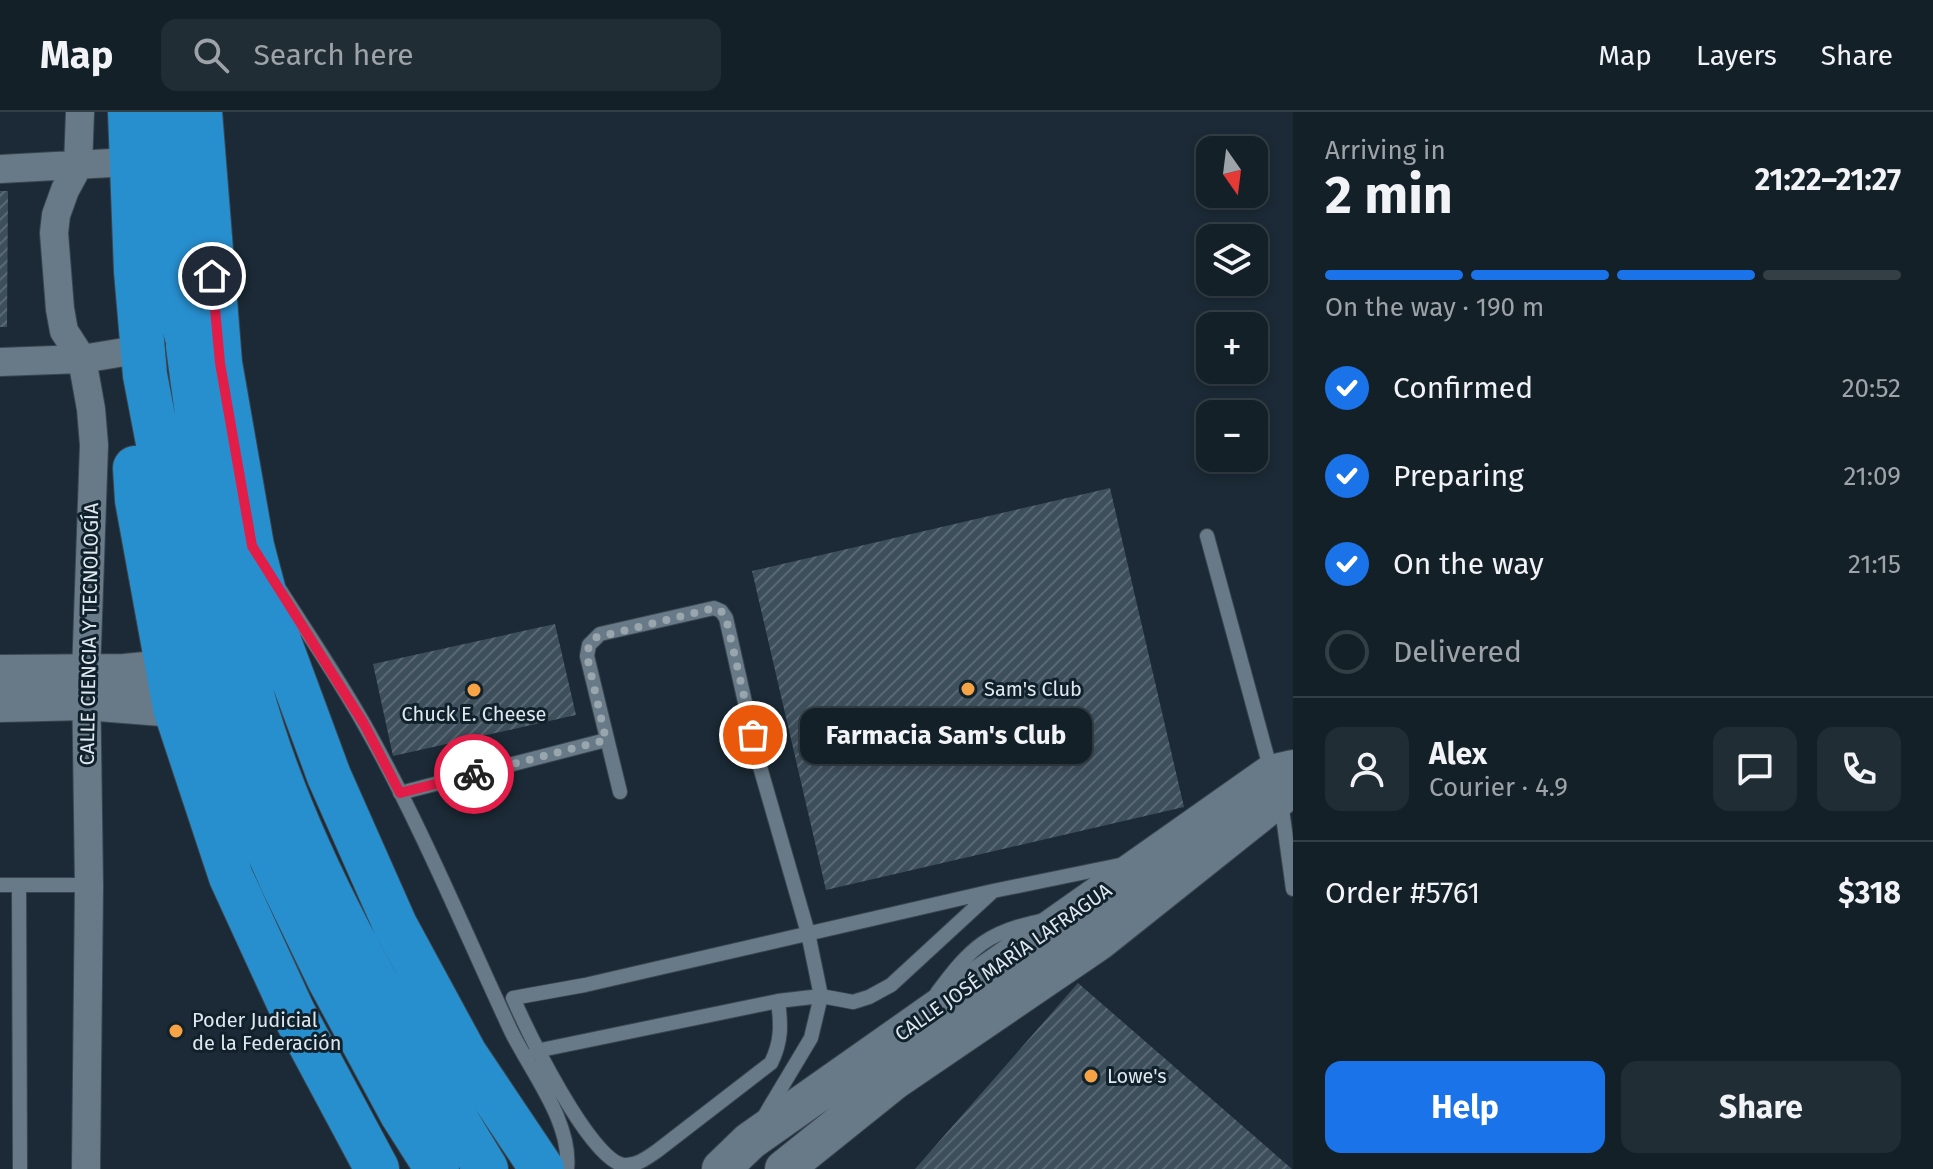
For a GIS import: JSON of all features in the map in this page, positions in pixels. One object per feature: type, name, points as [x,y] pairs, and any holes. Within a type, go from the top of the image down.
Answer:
[{"type":"highway","points":[[130,112],[130,162],[144,362],[231,877],[293,1012],[377,1169]]},
{"type":"highway","points":[[167,112],[169,233],[206,479],[194,662],[261,838],[329,979],[402,1114],[437,1169]]},
{"type":"highway","points":[[185,112],[186,334]]},
{"type":"highway","points":[[200,112],[220,363],[252,546],[272,622],[329,776],[395,925],[465,1054],[542,1169]]},
{"type":"highway","points":[[194,662],[251,693],[273,758],[321,872],[371,972],[486,1169]]},
{"type":"main road","points":[[0,703],[86,688],[194,662]]},
{"type":"main road","points":[[0,674],[86,688]]},
{"type":"main road","name":"CALLE JOSÉ MARÍA LAFRAGUA","points":[[721,1169],[750,1141],[805,1101],[1151,859],[1284,781]]},
{"type":"main road","name":"CALLE JOSÉ MARÍA LAFRAGUA","points":[[784,1169],[895,1080],[1099,941],[1284,781]]},
{"type":"main road","points":[[805,1101],[847,1099],[895,1080]]},
{"type":"street","name":"CALLE CIENCIA Y TECNOLOGÍA","points":[[80,112],[78,166],[56,215],[54,233],[64,331],[82,359],[94,445],[86,688],[89,885],[86,1169]]},
{"type":"street","points":[[0,169],[130,162]]},
{"type":"street","points":[[0,362],[82,359],[144,362]]},
{"type":"lane","points":[[1207,536],[1284,781],[1293,889]]},
{"type":"lane","points":[[252,546],[364,724],[400,793],[447,888],[524,1059],[563,1129],[568,1150],[567,1169]]},
{"type":"lane","points":[[620,792],[587,656],[589,645],[594,638],[714,608],[721,611],[726,618],[758,760],[808,933],[821,996],[811,1038],[750,1141]]},
{"type":"lane","points":[[400,793],[606,740]]},
{"type":"lane","points":[[496,998],[513,998],[585,985],[993,891],[1151,859]]},
{"type":"lane","points":[[0,885],[89,885]]},
{"type":"lane","points":[[19,886],[20,1169]]},
{"type":"lane","points":[[536,1051],[778,1001],[821,996],[853,1002],[869,997],[891,985],[993,891]]},
{"type":"lane","points":[[513,998],[536,1051],[604,1156],[623,1165],[642,1162],[771,1063],[780,1046],[778,1001]]},
{"type":"building","points":[[0,191],[8,191],[7,327],[0,327]]},
{"type":"building","name":"Sam's Club","points":[[1110,488],[1184,807],[826,890],[752,571]]},
{"type":"building","name":"Chuck E. Cheese","points":[[555,624],[576,715],[393,756],[373,664]]},
{"type":"building","name":"Lowe's","points":[[1078,983],[1292,1169],[915,1169]]},
{"type":"way so far","points":[[474,774],[606,740],[587,656],[594,638],[600,634],[714,608],[726,618],[753,735]]},
{"type":"place","name":"Sam's Club","points":[[968,689]]},
{"type":"place","name":"Chuck E. Cheese","points":[[474,690]]},
{"type":"place","name":"Farmacia Sam's Club","points":[[753,735]]},
{"type":"place","name":"Poder Judicial de la Federación","points":[[176,1031]]},
{"type":"place","name":"Lowe's","points":[[1091,1076]]},
{"type":"route","points":[[212,276],[220,363],[252,546],[364,724],[400,793],[474,774]]}]
